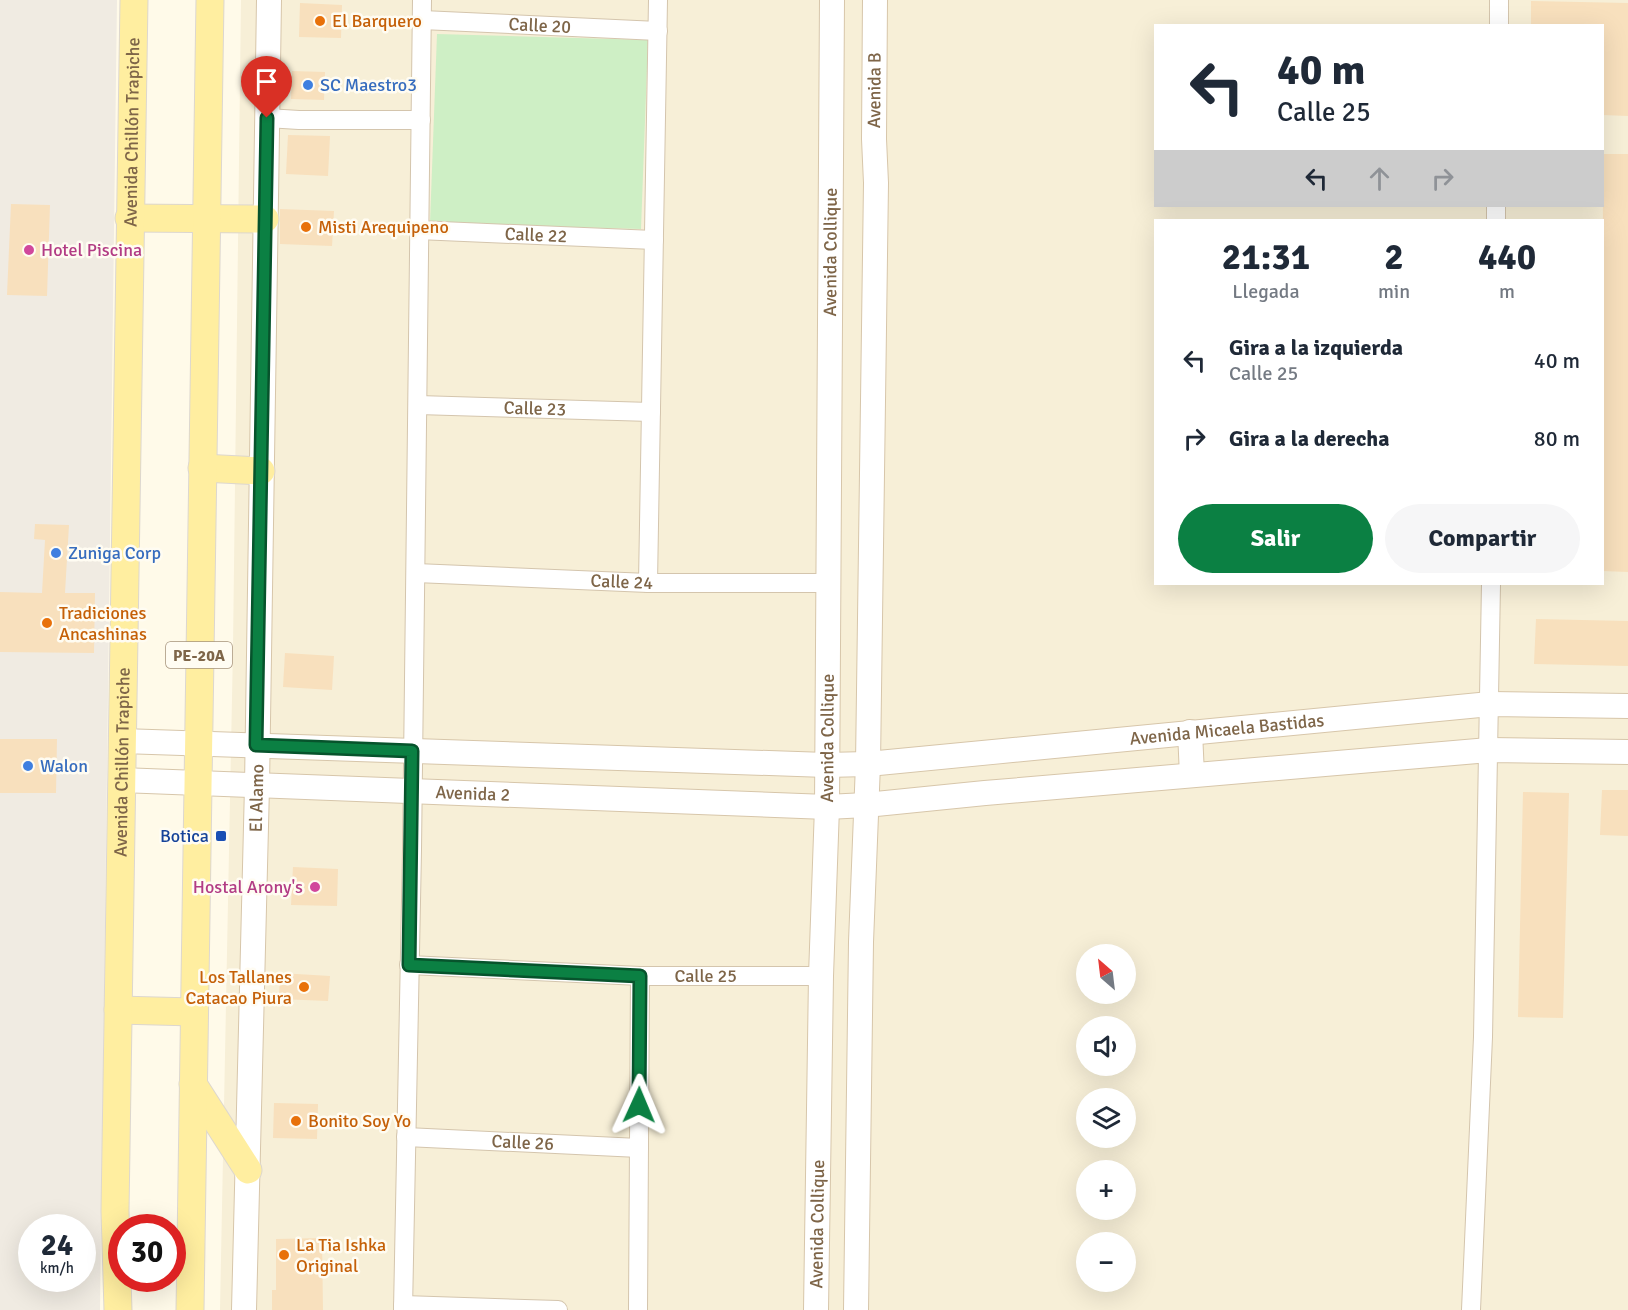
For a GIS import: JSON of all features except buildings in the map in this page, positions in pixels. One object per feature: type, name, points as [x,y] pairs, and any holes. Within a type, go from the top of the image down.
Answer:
[{"type":"main road","name":"Avenida Chillón Trapiche","points":[[118,1310],[115,1211],[134,0]]},
{"type":"main road","name":"PE-20A","points":[[190,1310],[210,0]]},
{"type":"main road","points":[[129,218],[265,219]]},
{"type":"main road","points":[[202,468],[261,471]]},
{"type":"main road","points":[[118,1010],[194,1012]]},
{"type":"main road","points":[[193,1084],[248,1170]]},
{"type":"street","name":"El Alamo","points":[[244,1310],[257,786],[269,0]]},
{"type":"street","points":[[422,0],[416,573],[403,1308],[558,1310]]},
{"type":"street","points":[[648,583],[658,0]]},
{"type":"street","name":"Avenida Collique","points":[[816,1310],[826,807],[832,0]]},
{"type":"street","name":"Avenida B","points":[[856,1310],[861,942],[868,764],[876,183],[875,0]]},
{"type":"street","points":[[1499,0],[1499,24]]},
{"type":"street","name":"Calle 20","points":[[422,20],[658,31]]},
{"type":"street","points":[[267,118],[421,120]]},
{"type":"street","name":"Calle 22","points":[[418,230],[654,240]]},
{"type":"street","name":"Calle 23","points":[[418,405],[651,412]]},
{"type":"street","name":"Calle 24","points":[[416,573],[648,583],[828,583]]},
{"type":"street","points":[[1471,1310],[1483,1037],[1491,585]]},
{"type":"street","name":"Avenida Micaela Bastidas","points":[[826,765],[868,764],[1490,704],[1628,706]]},
{"type":"street","points":[[1190,732],[1192,775]]},
{"type":"street","points":[[122,741],[826,765]]},
{"type":"street","points":[[826,807],[1489,750],[1628,752]]},
{"type":"street","points":[[976,754],[969,762],[965,772],[973,788],[985,793]]},
{"type":"street","name":"Avenida 2","points":[[121,780],[826,807]]},
{"type":"street","name":"Calle 25","points":[[409,965],[640,976],[821,976]]},
{"type":"street","points":[[638,1310],[640,976]]},
{"type":"street","name":"Calle 26","points":[[406,1137],[639,1148]]},
{"type":"shaded area","points":[[0,0],[117,0],[100,1310],[0,1310]]},
{"type":"shaded area","points":[[241,0],[1628,0],[1628,1310],[220,1310],[233,647]]},
{"type":"green space","points":[[437,34],[648,40],[641,229],[430,223]]},
{"type":"place","name":"El Barquero","points":[[320,21]]},
{"type":"place","name":"SC Maestro3","points":[[308,85]]},
{"type":"place","name":"Misti Arequipeno","points":[[306,227]]},
{"type":"place","name":"Hotel Piscina","points":[[29,250]]},
{"type":"place","name":"Zuniga Corp","points":[[56,553]]},
{"type":"place","name":"Tradiciones Ancashinas","points":[[47,623]]},
{"type":"place","name":"Walon","points":[[28,766]]},
{"type":"place","name":"Botica","points":[[221,836]]},
{"type":"place","name":"Hostal Arony's","points":[[315,887]]},
{"type":"place","name":"Los Tallanes Catacao Piura","points":[[304,987]]},
{"type":"place","name":"Bonito Soy Yo","points":[[296,1121]]},
{"type":"place","name":"La Tia Ishka Original","points":[[284,1255]]},
{"type":"route","points":[[267,118],[256,745],[412,751],[409,965],[640,976],[639,1105]]}]
